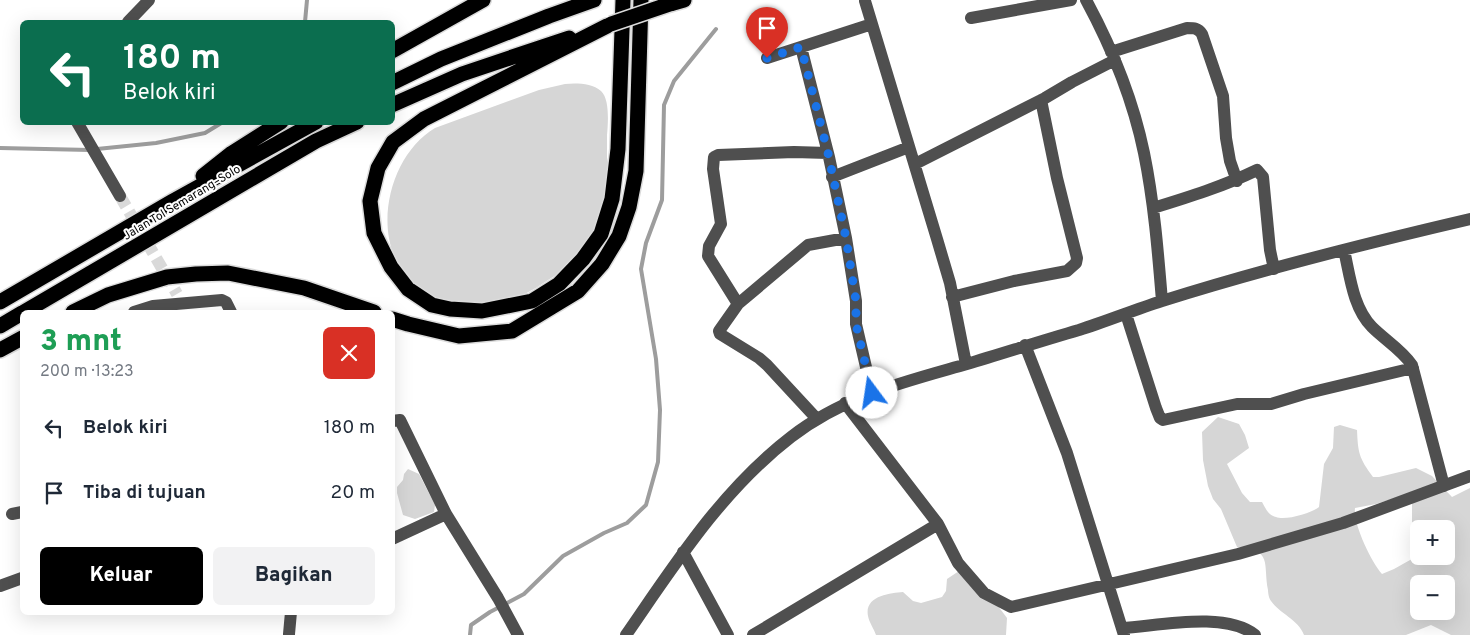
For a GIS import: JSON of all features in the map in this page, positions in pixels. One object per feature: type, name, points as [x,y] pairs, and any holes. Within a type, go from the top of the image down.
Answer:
[{"type":"highway","points":[[395,49],[483,0]]},
{"type":"highway","points":[[395,82],[440,59],[594,0]]},
{"type":"highway","points":[[609,25],[424,119],[393,142],[378,168],[370,202],[374,233],[391,267],[408,289],[432,305],[450,309],[482,311],[532,301],[559,284],[583,259],[601,234],[612,200],[618,149],[623,0]]},
{"type":"highway","points":[[395,320],[459,336],[512,331],[578,291],[602,264],[620,236],[629,207],[636,171],[641,0]]},
{"type":"highway","points":[[395,105],[462,74],[684,0]]},
{"type":"highway","points":[[173,201],[232,154],[276,125]]},
{"type":"highway","name":"Jalan Tol Semarang–Solo","points":[[0,302],[173,201],[311,125]]},
{"type":"highway","name":"Jalan Tol Semarang–Solo","points":[[28,310],[316,142],[350,125]]},
{"type":"highway","points":[[77,310],[108,294],[167,277],[228,273],[304,288],[368,310]]},
{"type":"highway","name":"Jalan Tol Semarang–Solo","points":[[0,326],[20,315]]},
{"type":"highway","points":[[0,350],[20,339]]},
{"type":"street","points":[[130,20],[149,0]]},
{"type":"street","points":[[971,18],[1071,0]]},
{"type":"street","points":[[1086,0],[1113,56],[1127,93],[1144,152],[1153,208],[1162,302]]},
{"type":"street","points":[[865,1],[940,248],[966,364]]},
{"type":"street","points":[[767,58],[872,24]]},
{"type":"street","points":[[914,164],[1041,100],[1113,56],[1187,28],[1194,28],[1200,30],[1202,34],[1223,96],[1226,138],[1230,161],[1237,181]]},
{"type":"street","points":[[801,47],[828,153],[846,238],[856,301],[858,332],[872,393]]},
{"type":"street","points":[[952,297],[1014,281],[1066,271],[1076,263],[1041,100]]},
{"type":"street","points":[[79,125],[120,196]]},
{"type":"street","points":[[832,177],[909,147]]},
{"type":"street","points":[[738,304],[708,256],[709,246],[721,224],[713,169],[714,157],[786,152],[828,153]]},
{"type":"street","points":[[1153,208],[1237,181],[1257,170],[1260,171],[1264,176],[1270,250],[1274,270]]},
{"type":"street","points":[[626,635],[683,552],[738,484],[791,437],[845,403],[905,381],[966,364],[1162,302],[1344,250],[1470,220]]},
{"type":"street","points":[[817,419],[767,365],[720,334],[719,329],[738,304],[808,245],[846,238]]},
{"type":"street","points":[[1344,250],[1355,297],[1364,316],[1371,326],[1410,362],[1444,486]]},
{"type":"street","points":[[140,310],[179,299],[222,300],[226,302],[230,310]]},
{"type":"street","points":[[1126,314],[1157,412],[1163,420],[1237,404],[1271,404],[1304,394],[1412,368]]},
{"type":"street","points":[[1025,345],[1066,453],[1123,632],[1155,624],[1204,621],[1243,628],[1255,635]]},
{"type":"street","points":[[845,403],[938,524],[958,563],[984,593],[1012,607],[1107,583],[1238,554],[1343,523],[1470,476]]},
{"type":"street","points":[[395,421],[400,420],[446,514],[498,598],[518,635]]},
{"type":"street","points":[[395,538],[446,514]]},
{"type":"street","points":[[753,635],[938,524]]},
{"type":"street","points":[[683,552],[727,635]]},
{"type":"street","points":[[0,586],[20,579]]},
{"type":"street","points":[[289,634],[291,615]]},
{"type":"shaded area","points":[[565,84],[593,86],[601,91],[606,100],[608,118],[607,158],[609,169],[601,211],[591,236],[576,258],[567,267],[529,292],[513,299],[487,305],[455,305],[435,299],[407,277],[396,260],[389,240],[387,219],[390,197],[396,176],[406,157],[419,140],[435,128],[539,90]]},
{"type":"shaded area","points":[[1218,417],[1239,424],[1249,448],[1227,464],[1242,493],[1250,502],[1262,502],[1269,513],[1280,518],[1298,516],[1319,507],[1324,464],[1333,448],[1334,427],[1340,425],[1357,430],[1360,455],[1373,477],[1416,468],[1432,476],[1452,497],[1470,488],[1470,635],[1451,635],[1431,625],[1406,635],[1304,635],[1298,625],[1270,600],[1264,560],[1261,555],[1248,548],[1237,547],[1221,509],[1213,499],[1208,486],[1203,460],[1202,432]],"holes":[[[1404,495],[1412,503],[1412,520],[1455,520],[1455,565],[1410,565],[1410,560],[1382,574],[1364,542],[1357,523],[1355,508],[1376,504]]]},
{"type":"shaded area","points":[[408,469],[419,474],[435,505],[434,512],[415,519],[403,515],[397,493],[397,487]]},
{"type":"shaded area","points":[[959,571],[992,598],[1007,618],[1006,635],[876,635],[868,616],[868,609],[874,600],[891,593],[903,592],[913,601],[921,603],[942,597],[946,591],[947,579]]},
{"type":"waterway","points":[[305,20],[307,0]]},
{"type":"waterway","points":[[470,635],[471,625],[490,612],[524,594],[563,556],[604,533],[627,523],[646,505],[658,462],[660,410],[656,359],[641,269],[646,243],[662,200],[664,105],[674,81],[716,29]]},
{"type":"waterway","points":[[97,149],[156,143],[205,133],[218,125]]},
{"type":"waterway","points":[[0,148],[90,150]]},
{"type":"tunnel","points":[[120,196],[177,294]]},
{"type":"route","points":[[767,58],[801,47],[828,153],[846,238],[856,301],[856,324],[872,393]]}]
